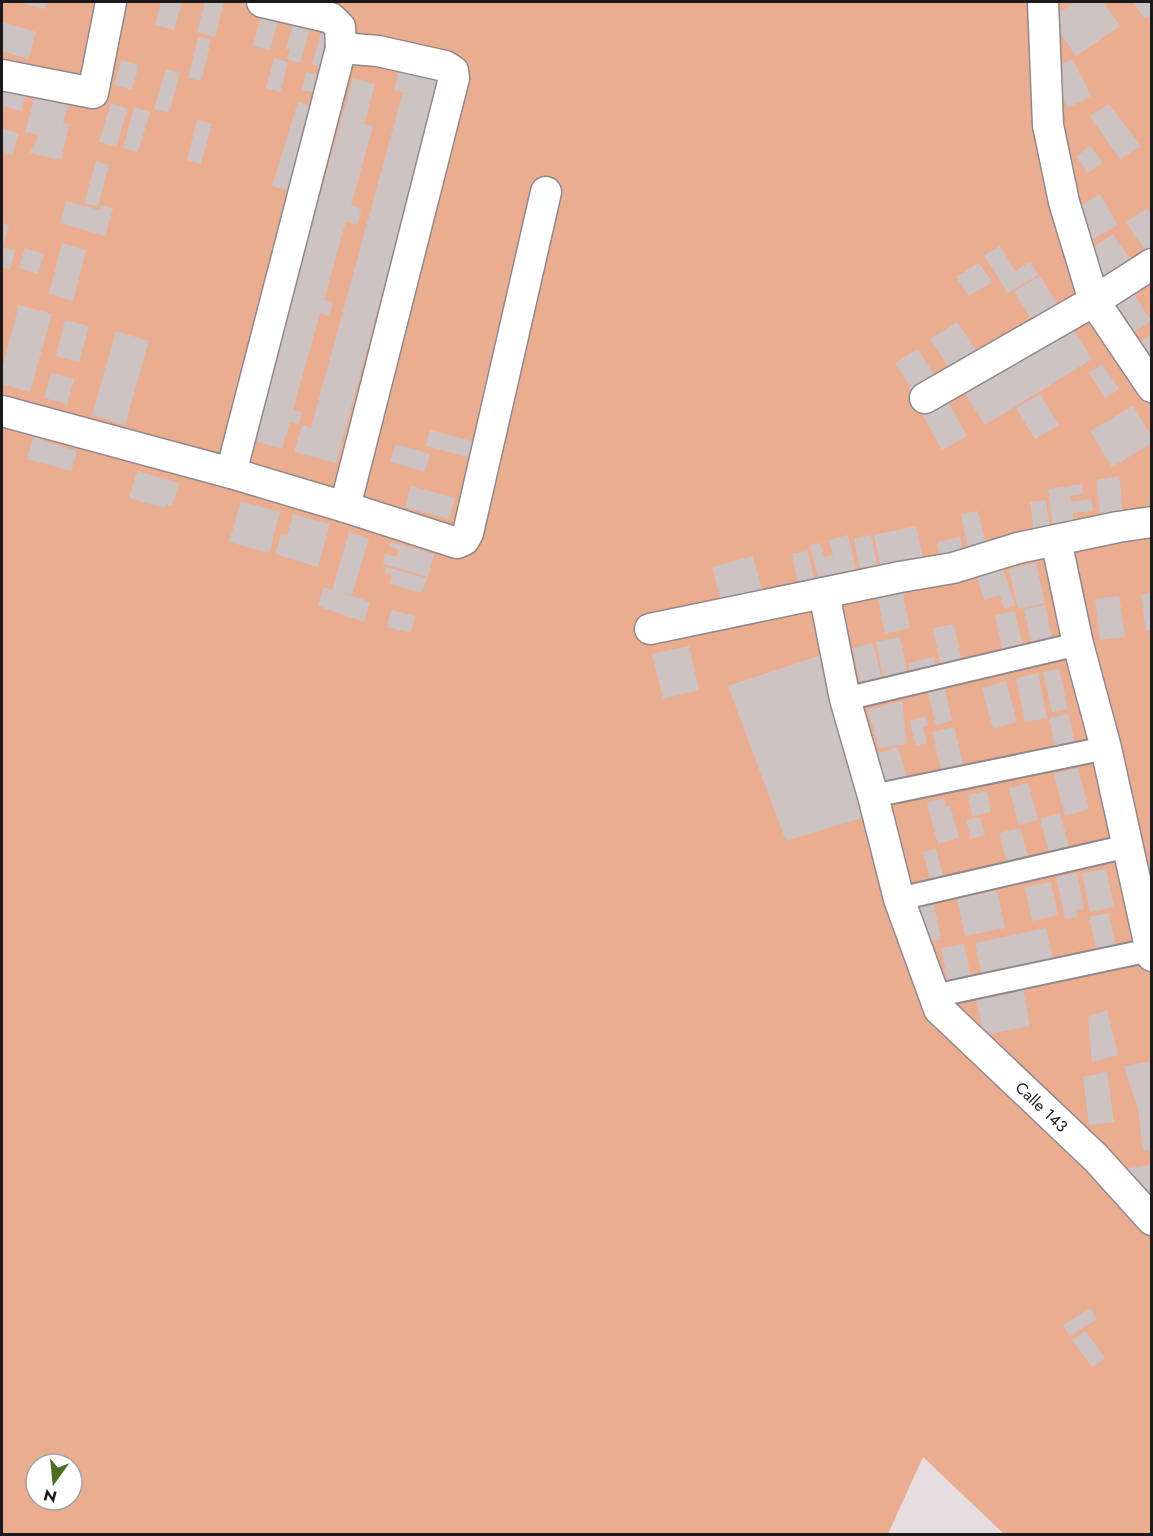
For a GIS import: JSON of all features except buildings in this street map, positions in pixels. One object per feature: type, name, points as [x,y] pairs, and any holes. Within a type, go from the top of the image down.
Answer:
[{"type":"street","points":[[2,75],[93,93],[111,2]]},
{"type":"street","points":[[231,472],[341,48],[340,27],[331,18],[262,2]]},
{"type":"street","points":[[1043,2],[1048,125],[1064,202],[1094,301],[1152,387]]},
{"type":"street","points":[[341,48],[378,51],[445,66],[453,71],[454,78],[345,507]]},
{"type":"street","points":[[2,411],[231,472],[457,543],[464,540],[468,533],[546,192]]},
{"type":"street","points":[[925,398],[1094,301],[1152,264]]},
{"type":"street","points":[[650,629],[953,568],[1018,548],[1152,522]]},
{"type":"street","points":[[934,996],[1151,953],[1106,748],[1077,644],[1056,540]]},
{"type":"street","name":"Calle 143","points":[[825,593],[844,699],[873,796],[899,899],[939,1009],[1096,1158],[1152,1220]]},
{"type":"street","points":[[844,699],[1077,644]]},
{"type":"street","points":[[873,796],[1106,748]]},
{"type":"street","points":[[899,899],[1128,846]]},
{"type":"shaded area","points":[[2,2],[1151,2],[1151,1534],[1004,1534],[923,1457],[888,1534],[2,1534]]}]
